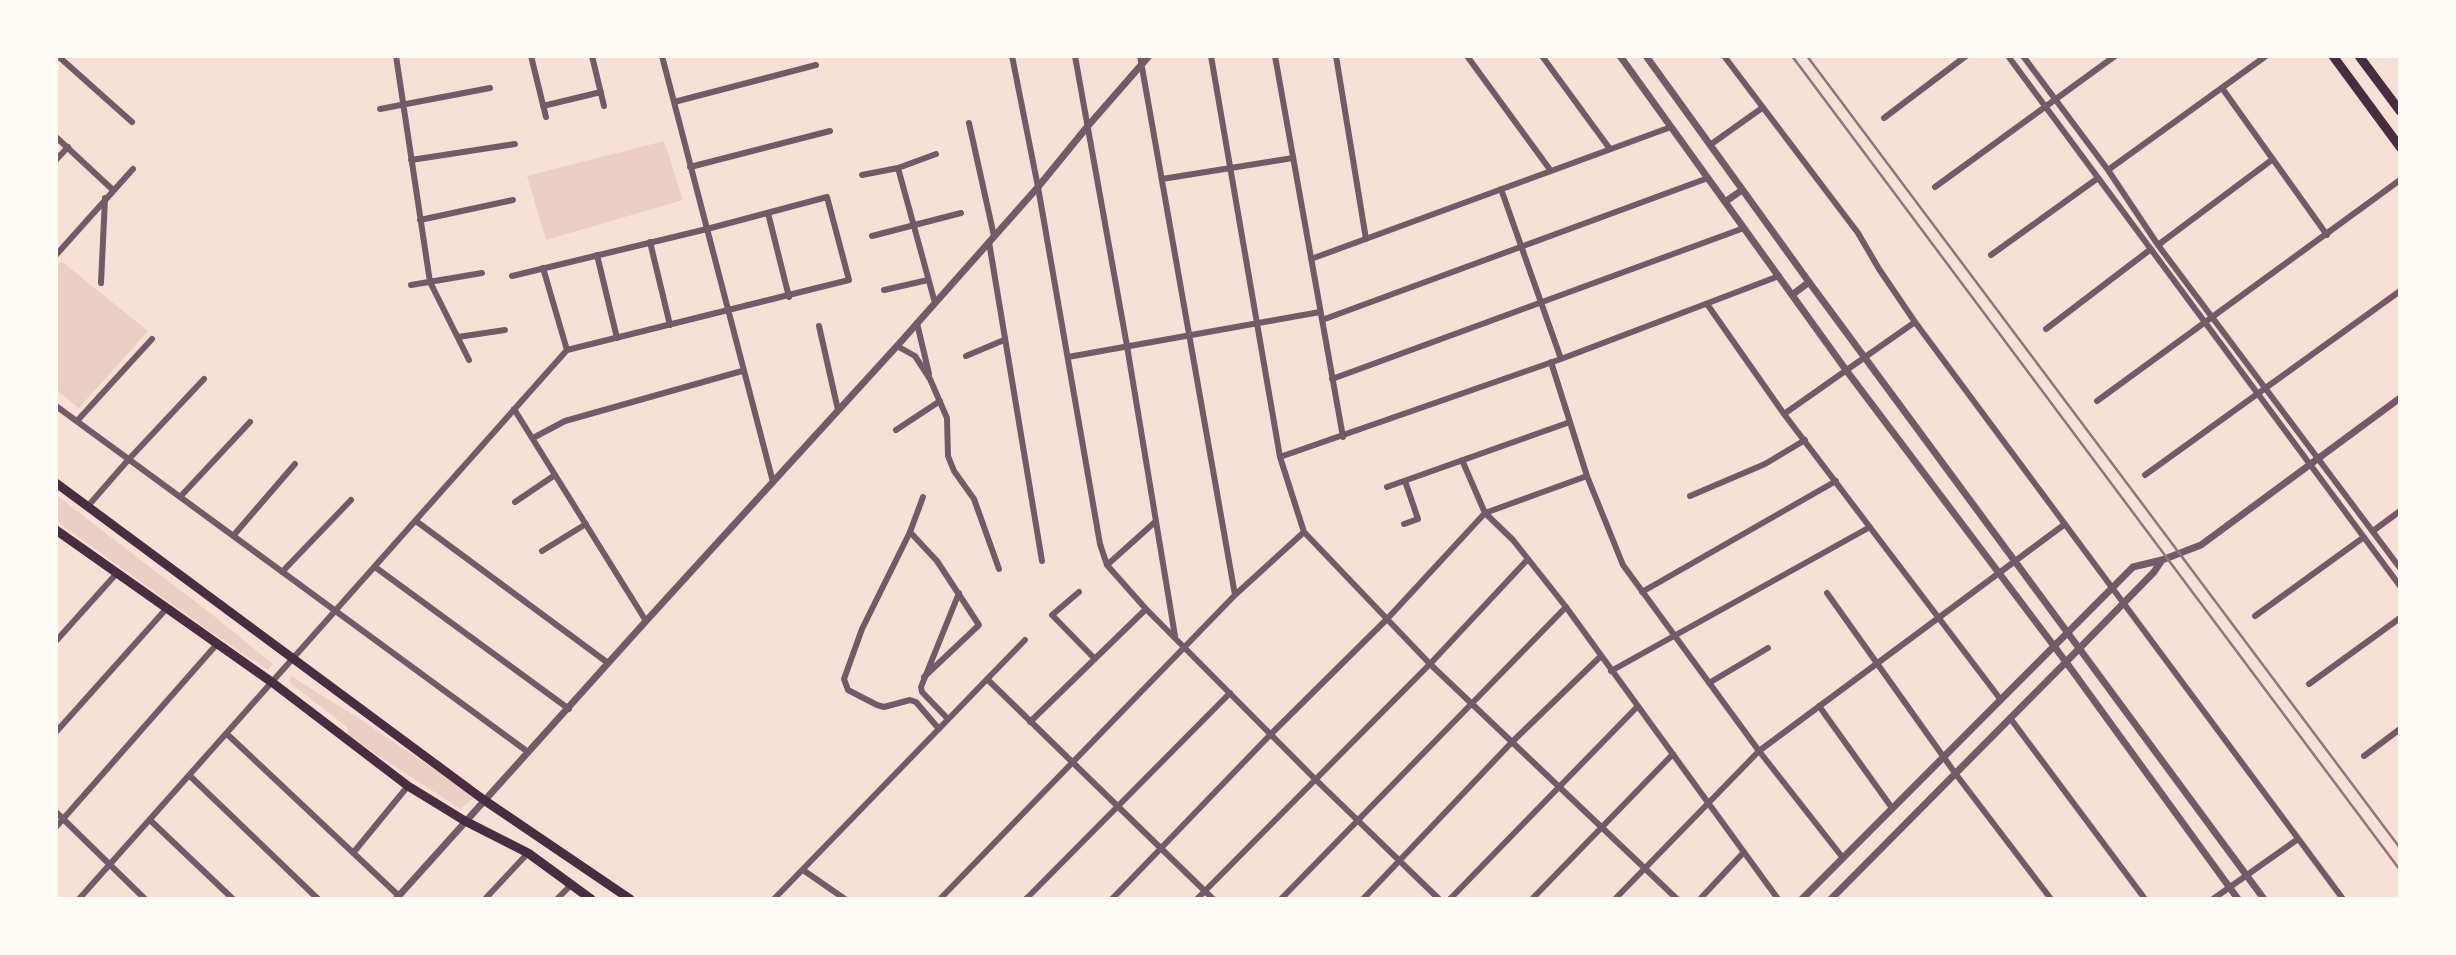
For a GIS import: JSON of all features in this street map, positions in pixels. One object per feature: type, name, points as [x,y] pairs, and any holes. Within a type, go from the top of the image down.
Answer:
[{"type":"main road","points":[[2333,56],[2400,147]]},
{"type":"main road","points":[[2359,56],[2400,111]]},
{"type":"main road","points":[[56,483],[484,800],[631,899]]},
{"type":"main road","points":[[58,534],[273,683],[408,786],[465,821],[528,853],[591,899]]},
{"type":"street","points":[[58,56],[132,122]]},
{"type":"street","points":[[396,56],[430,282],[469,360]]},
{"type":"street","points":[[531,56],[546,117]]},
{"type":"street","points":[[592,56],[604,106]]},
{"type":"street","points":[[662,56],[773,482]]},
{"type":"street","points":[[1012,56],[1038,187],[1100,544],[1107,565],[1146,609],[1315,779],[1440,899]]},
{"type":"street","points":[[1075,56],[1128,346],[1175,638]]},
{"type":"street","points":[[227,734],[397,898],[897,346],[1038,187],[1141,60],[1149,56]]},
{"type":"street","points":[[1211,56],[1280,457],[1304,532],[1430,664],[1677,899]]},
{"type":"street","points":[[1275,56],[1343,436]]},
{"type":"street","points":[[1336,56],[1366,239]]},
{"type":"street","points":[[1467,56],[1551,171]]},
{"type":"street","points":[[1542,56],[1610,149]]},
{"type":"street","points":[[1620,56],[1846,370],[2000,572],[2238,899]]},
{"type":"street","points":[[1646,56],[1808,282],[2264,899]]},
{"type":"street","points":[[1724,56],[1858,233],[1914,322],[2343,899]]},
{"type":"street","points":[[1884,118],[1966,56]]},
{"type":"street","points":[[2007,56],[2400,586]]},
{"type":"street","points":[[2023,56],[2108,170],[2158,245],[2400,568]]},
{"type":"street","points":[[1935,187],[2115,56]]},
{"type":"street","points":[[2108,170],[2266,56]]},
{"type":"street","points":[[1141,60],[1236,595]]},
{"type":"street","points":[[674,102],[816,65]]},
{"type":"street","points":[[380,109],[490,88]]},
{"type":"street","points":[[2222,88],[2328,235]]},
{"type":"street","points":[[543,106],[601,92]]},
{"type":"street","points":[[1710,145],[1762,108]]},
{"type":"street","points":[[969,123],[992,239],[1004,340],[1042,561]]},
{"type":"street","points":[[1311,259],[1671,127]]},
{"type":"street","points":[[691,167],[830,131]]},
{"type":"street","points":[[56,137],[113,190]]},
{"type":"street","points":[[411,160],[515,144]]},
{"type":"street","points":[[56,160],[68,147]]},
{"type":"street","points":[[862,175],[898,168],[936,154]]},
{"type":"street","points":[[1162,180],[1293,158]]},
{"type":"street","points":[[2158,245],[2273,159]]},
{"type":"street","points":[[898,168],[935,303]]},
{"type":"street","points":[[56,255],[105,197],[133,169]]},
{"type":"street","points":[[1322,320],[1708,178]]},
{"type":"street","points":[[1991,255],[2098,178]]},
{"type":"street","points":[[2097,401],[2400,180]]},
{"type":"street","points":[[1501,190],[1561,359]]},
{"type":"street","points":[[1725,202],[1742,190]]},
{"type":"street","points":[[101,283],[105,197]]},
{"type":"street","points":[[79,899],[567,350],[849,281],[827,197],[512,276]]},
{"type":"street","points":[[421,220],[513,200]]},
{"type":"street","points":[[768,213],[789,297]]},
{"type":"street","points":[[872,236],[961,213]]},
{"type":"street","points":[[1332,379],[1744,228]]},
{"type":"street","points":[[650,243],[670,325]]},
{"type":"street","points":[[2046,329],[2151,249]]},
{"type":"street","points":[[597,256],[617,338]]},
{"type":"street","points":[[543,268],[567,350]]},
{"type":"street","points":[[411,285],[482,273]]},
{"type":"street","points":[[1280,457],[1561,359],[1779,276]]},
{"type":"street","points":[[884,290],[928,280]]},
{"type":"street","points":[[1792,295],[1808,282]]},
{"type":"street","points":[[2145,475],[2400,291]]},
{"type":"street","points":[[1707,304],[1784,414],[2001,700]]},
{"type":"street","points":[[1068,357],[1320,312]]},
{"type":"street","points":[[1784,414],[1914,322]]},
{"type":"street","points":[[917,323],[930,379]]},
{"type":"street","points":[[819,326],[838,410]]},
{"type":"street","points":[[458,337],[505,330]]},
{"type":"street","points":[[77,421],[152,339]]},
{"type":"street","points":[[967,356],[1004,340]]},
{"type":"street","points":[[897,346],[915,356],[930,379],[949,428],[946,441],[948,456],[954,471],[974,499],[999,569]]},
{"type":"street","points":[[1551,362],[1587,476],[1623,565],[1759,751],[1843,858]]},
{"type":"street","points":[[533,438],[565,421],[743,371]]},
{"type":"street","points":[[88,506],[204,379]]},
{"type":"street","points":[[1802,899],[2133,567],[2162,560],[2200,545],[2400,398]]},
{"type":"street","points":[[897,430],[940,401]]},
{"type":"street","points":[[56,406],[528,752]]},
{"type":"street","points":[[514,409],[646,621]]},
{"type":"street","points":[[180,497],[250,422]]},
{"type":"street","points":[[1387,487],[1570,422]]},
{"type":"street","points":[[1690,496],[1765,464],[1805,440]]},
{"type":"street","points":[[1462,460],[1485,513],[1513,540],[1566,607],[1779,899]]},
{"type":"street","points":[[233,536],[295,464]]},
{"type":"street","points":[[515,502],[555,475]]},
{"type":"street","points":[[1112,899],[1271,734],[1388,618],[1485,513],[1587,476]]},
{"type":"street","points":[[1404,524],[1418,519],[1405,481]]},
{"type":"street","points":[[1642,592],[1836,481]]},
{"type":"street","points":[[923,496],[910,532],[862,629],[844,679],[845,685],[858,695],[884,707],[905,701],[916,702],[939,729]]},
{"type":"street","points":[[282,572],[351,500]]},
{"type":"street","points":[[2373,531],[2400,511]]},
{"type":"street","points":[[416,521],[608,663]]},
{"type":"street","points":[[1107,565],[1155,522]]},
{"type":"street","points":[[542,551],[586,524]]},
{"type":"street","points":[[1615,899],[1759,751],[2066,524]]},
{"type":"street","points":[[1611,671],[1870,527]]},
{"type":"street","points":[[910,532],[937,561],[979,625],[924,677]]},
{"type":"street","points":[[940,899],[1236,595],[1304,532]]},
{"type":"street","points":[[2255,616],[2364,537]]},
{"type":"street","points":[[1198,899],[1430,664],[1528,559]]},
{"type":"street","points":[[1831,899],[2124,603],[2162,560]]},
{"type":"street","points":[[375,567],[569,709]]},
{"type":"street","points":[[56,641],[117,573]]},
{"type":"street","points":[[1079,592],[1052,615],[1095,659]]},
{"type":"street","points":[[948,719],[922,692],[921,687],[959,593]]},
{"type":"street","points":[[1827,593],[1955,774],[2051,899]]},
{"type":"street","points":[[1281,899],[1566,607]]},
{"type":"street","points":[[56,732],[167,608]]},
{"type":"street","points":[[1030,722],[1146,609]]},
{"type":"street","points":[[2309,684],[2400,618]]},
{"type":"street","points":[[774,899],[1025,640]]},
{"type":"street","points":[[56,827],[217,644]]},
{"type":"street","points":[[1709,683],[1769,648]]},
{"type":"street","points":[[1363,899],[1513,742],[1601,656]]},
{"type":"street","points":[[987,680],[1213,899]]},
{"type":"street","points":[[1026,899],[1230,693]]},
{"type":"street","points":[[1819,706],[1892,808]]},
{"type":"street","points":[[1450,899],[1637,707]]},
{"type":"street","points":[[2010,718],[2145,899]]},
{"type":"street","points":[[2364,756],[2400,729]]},
{"type":"street","points":[[1532,899],[1673,754]]},
{"type":"street","points":[[190,776],[318,899]]},
{"type":"street","points":[[353,853],[408,786]]},
{"type":"street","points":[[56,812],[145,899]]},
{"type":"street","points":[[150,820],[233,899]]},
{"type":"street","points":[[2213,899],[2298,839]]},
{"type":"street","points":[[1700,899],[1744,852]]},
{"type":"street","points":[[485,899],[528,853]]},
{"type":"street","points":[[803,870],[845,899]]},
{"type":"street","points":[[558,899],[571,885]]},
{"type":"shaded area","points":[[664,141],[683,200],[546,240],[527,176]]},
{"type":"shaded area","points":[[61,261],[148,331],[79,408],[56,390],[56,268]]},
{"type":"shaded area","points":[[56,495],[273,664],[268,670],[56,521]]},
{"type":"shaded area","points":[[291,676],[475,797],[460,809],[349,736],[347,727],[289,682]]},
{"type":"railway","points":[[1792,56],[2400,870]]},
{"type":"railway","points":[[1807,56],[2400,848]]}]
